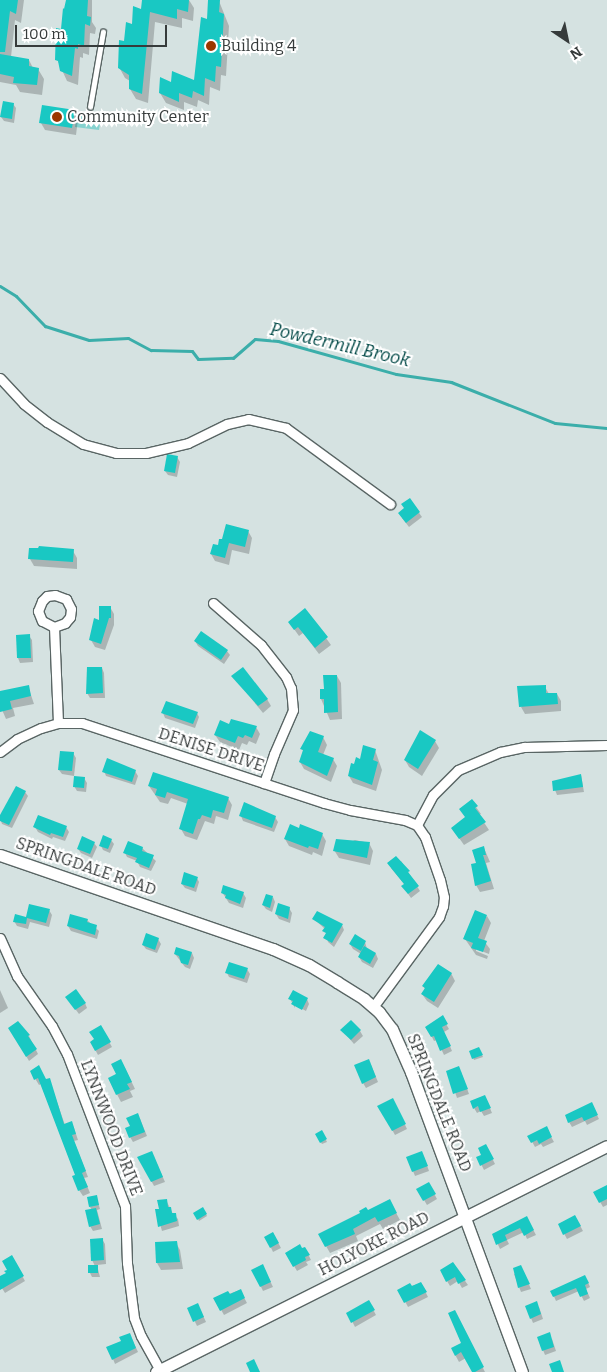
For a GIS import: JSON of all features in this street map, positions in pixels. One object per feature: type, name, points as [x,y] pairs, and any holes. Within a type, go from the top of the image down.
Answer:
[{"type":"street","points":[[0,378],[24,404],[47,422],[82,444],[116,453],[146,453],[188,443],[228,424],[248,419],[286,428],[390,504]]},
{"type":"street","points":[[213,603],[261,645],[286,677],[292,688],[293,710],[274,754],[264,784]]},
{"type":"street","points":[[54,627],[58,723]]},
{"type":"street","name":"DENISE DRIVE","points":[[0,752],[27,734],[58,723],[74,722],[91,725],[264,784],[350,810],[404,820],[417,825]]},
{"type":"street","points":[[373,1007],[439,917],[443,906],[444,897],[440,880],[425,837],[417,825],[433,795],[458,770],[478,760],[524,748],[607,745]]},
{"type":"street","name":"SPRINGDALE ROAD","points":[[0,855],[273,949],[309,965],[364,999],[373,1007],[392,1029],[402,1051],[466,1217],[522,1372]]},
{"type":"street","name":"LYNNWOOD DRIVE","points":[[0,938],[17,976],[64,1049],[122,1198],[126,1211],[127,1263],[134,1318],[158,1371]]},
{"type":"street","name":"HOLYOKE ROAD","points":[[158,1371],[607,1146]]},
{"type":"lane","points":[[90,107],[103,32]]},
{"type":"shaded area","points":[[77,112],[101,118],[99,130],[75,127]]},
{"type":"building","points":[[0,0],[18,0],[16,14],[10,11],[5,52],[0,52]]},
{"type":"building","points":[[66,0],[88,0],[87,16],[91,17],[90,26],[85,24],[84,46],[78,44],[78,49],[75,48],[72,76],[60,71],[58,61],[55,60],[56,28],[61,29],[63,8]]},
{"type":"building","points":[[142,0],[189,0],[188,12],[177,9],[177,19],[150,12],[142,94],[129,89],[129,75],[118,68],[119,40],[124,41],[126,22],[132,24],[133,6],[141,9]]},
{"type":"building","name":"Building 4","points":[[208,0],[220,0],[219,12],[224,14],[221,67],[216,66],[215,82],[205,78],[204,96],[193,91],[192,98],[179,93],[179,102],[159,93],[160,77],[171,82],[172,71],[194,80],[201,17],[207,19]]},
{"type":"building","points":[[0,54],[29,59],[29,66],[39,68],[37,85],[13,83],[14,77],[0,74]]},
{"type":"building","points":[[3,101],[14,103],[12,119],[0,117]]},
{"type":"building","name":"Community Center","points":[[42,105],[75,110],[72,128],[39,123]]},
{"type":"building","points":[[167,454],[178,456],[175,473],[164,471]]},
{"type":"building","points":[[410,498],[420,512],[406,523],[398,513],[404,508],[401,504]]},
{"type":"building","points":[[226,524],[249,530],[245,547],[229,543],[225,558],[210,554],[213,544],[218,545],[219,539],[222,539]]},
{"type":"building","points":[[39,546],[74,549],[73,562],[28,559],[29,548],[38,548]]},
{"type":"building","points":[[99,606],[111,606],[111,618],[109,618],[101,644],[89,640],[94,618],[99,620]]},
{"type":"building","points":[[305,608],[328,637],[315,648],[298,627],[294,630],[288,622]]},
{"type":"building","points":[[201,631],[228,650],[221,660],[194,641]]},
{"type":"building","points":[[30,634],[31,658],[17,658],[16,635]]},
{"type":"building","points":[[87,667],[102,667],[103,693],[86,694]]},
{"type":"building","points":[[243,667],[268,699],[258,706],[231,676]]},
{"type":"building","points":[[323,675],[337,675],[338,712],[324,713],[324,699],[320,699],[320,689],[324,689]]},
{"type":"building","points":[[29,685],[31,696],[10,701],[12,709],[0,712],[0,691]]},
{"type":"building","points":[[546,685],[546,693],[557,693],[558,704],[519,707],[517,686]]},
{"type":"building","points":[[166,701],[198,712],[193,724],[161,713]]},
{"type":"building","points":[[231,719],[257,726],[252,738],[245,735],[243,738],[238,736],[235,743],[214,735],[220,720],[229,724]]},
{"type":"building","points":[[420,730],[436,740],[418,769],[404,760]]},
{"type":"building","points":[[310,731],[324,736],[318,752],[334,758],[327,776],[299,762],[303,750],[300,749]]},
{"type":"building","points":[[363,745],[376,749],[373,760],[378,762],[372,785],[348,776],[351,763],[354,764],[356,757],[360,759]]},
{"type":"building","points":[[60,751],[74,752],[72,771],[58,770]]},
{"type":"building","points":[[107,758],[136,770],[132,782],[102,772]]},
{"type":"building","points":[[153,772],[229,797],[224,813],[213,810],[211,818],[202,815],[198,819],[193,834],[179,829],[188,799],[167,792],[165,798],[155,795],[157,789],[148,786]]},
{"type":"building","points":[[581,774],[583,787],[553,791],[552,781]]},
{"type":"building","points":[[74,776],[85,777],[84,788],[73,787]]},
{"type":"building","points":[[16,786],[26,791],[9,825],[0,821],[0,815]]},
{"type":"building","points":[[472,799],[478,806],[475,808],[486,822],[459,839],[451,828],[465,817],[459,809]]},
{"type":"building","points":[[244,802],[276,816],[272,828],[239,816]]},
{"type":"building","points":[[38,815],[67,826],[63,837],[51,833],[50,835],[33,827]]},
{"type":"building","points":[[290,824],[299,828],[300,824],[323,833],[318,849],[309,846],[308,848],[284,839]]},
{"type":"building","points":[[103,835],[112,839],[108,849],[99,846]]},
{"type":"building","points":[[82,836],[95,842],[90,854],[77,849]]},
{"type":"building","points":[[336,839],[370,842],[367,858],[333,851]]},
{"type":"building","points":[[128,841],[143,847],[142,851],[154,855],[149,868],[135,862],[137,858],[123,853]]},
{"type":"building","points":[[484,846],[486,855],[483,855],[491,881],[475,886],[471,864],[476,863],[472,850]]},
{"type":"building","points":[[396,856],[410,871],[408,872],[419,886],[408,894],[401,886],[404,884],[387,863]]},
{"type":"building","points":[[184,872],[198,877],[194,888],[181,884]]},
{"type":"building","points":[[223,885],[244,892],[240,904],[225,898],[226,895],[221,893]]},
{"type":"building","points":[[266,894],[273,896],[270,908],[262,905]]},
{"type":"building","points":[[278,903],[290,907],[288,919],[275,914]]},
{"type":"building","points":[[29,904],[50,909],[46,923],[27,918],[26,924],[13,922],[15,914],[26,917]]},
{"type":"building","points":[[475,910],[487,915],[478,938],[487,941],[483,952],[471,948],[473,943],[463,939]]},
{"type":"building","points":[[317,911],[343,924],[332,943],[323,938],[326,933],[322,931],[325,927],[312,919]]},
{"type":"building","points":[[70,914],[88,919],[87,922],[97,925],[95,935],[67,926]]},
{"type":"building","points":[[146,933],[159,938],[155,950],[142,945]]},
{"type":"building","points":[[355,934],[366,941],[361,951],[349,944]]},
{"type":"building","points":[[364,946],[376,953],[370,964],[358,957]]},
{"type":"building","points":[[176,947],[192,952],[188,965],[181,963],[179,956],[174,954]]},
{"type":"building","points":[[229,962],[248,968],[244,979],[225,973]]},
{"type":"building","points":[[438,964],[452,973],[434,1002],[421,994],[425,988],[422,986]]},
{"type":"building","points":[[76,989],[86,1003],[75,1010],[65,997]]},
{"type":"building","points":[[293,990],[308,998],[302,1010],[291,1004],[293,1001],[288,999]]},
{"type":"building","points":[[443,1015],[448,1024],[442,1027],[451,1046],[440,1051],[434,1036],[431,1037],[425,1027]]},
{"type":"building","points":[[351,1020],[361,1030],[351,1040],[340,1030]]},
{"type":"building","points":[[18,1021],[30,1035],[28,1036],[37,1049],[26,1057],[8,1028]]},
{"type":"building","points":[[101,1025],[111,1042],[95,1051],[90,1042],[94,1039],[89,1032]]},
{"type":"building","points":[[479,1047],[483,1055],[472,1059],[469,1051]]},
{"type":"building","points":[[121,1059],[132,1082],[127,1084],[130,1089],[116,1095],[108,1078],[116,1074],[111,1064]]},
{"type":"building","points":[[369,1059],[376,1077],[362,1084],[354,1065]]},
{"type":"building","points":[[39,1065],[46,1079],[50,1078],[64,1124],[72,1121],[76,1134],[72,1135],[86,1171],[82,1173],[88,1187],[78,1191],[72,1176],[75,1175],[38,1078],[34,1080],[30,1071]]},
{"type":"building","points":[[459,1066],[468,1089],[453,1094],[446,1071]]},
{"type":"building","points":[[485,1095],[491,1108],[480,1112],[478,1106],[473,1109],[470,1101]]},
{"type":"building","points":[[393,1098],[406,1124],[392,1131],[377,1106]]},
{"type":"building","points":[[592,1102],[598,1115],[584,1121],[582,1117],[568,1123],[565,1115]]},
{"type":"building","points":[[138,1113],[145,1132],[129,1138],[125,1128],[130,1126],[126,1118]]},
{"type":"building","points":[[547,1126],[552,1137],[539,1144],[537,1140],[531,1143],[527,1136]]},
{"type":"building","points":[[322,1130],[327,1139],[320,1143],[315,1134]]},
{"type":"building","points":[[486,1144],[494,1159],[480,1166],[476,1157],[481,1155],[478,1148]]},
{"type":"building","points":[[152,1151],[163,1177],[151,1182],[137,1157]]},
{"type":"building","points":[[422,1151],[428,1166],[412,1172],[406,1157]]},
{"type":"building","points":[[429,1182],[436,1194],[423,1201],[416,1189]]},
{"type":"building","points":[[607,1185],[607,1199],[599,1203],[593,1192]]},
{"type":"building","points":[[97,1195],[99,1205],[89,1207],[87,1197]]},
{"type":"building","points":[[167,1199],[168,1207],[171,1207],[172,1213],[176,1213],[177,1221],[158,1227],[155,1209],[159,1209],[157,1200]]},
{"type":"building","points":[[390,1199],[397,1213],[378,1222],[375,1217],[353,1229],[355,1234],[325,1247],[318,1234],[360,1213],[359,1211],[366,1207],[368,1210]]},
{"type":"building","points":[[203,1207],[207,1214],[197,1220],[193,1213]]},
{"type":"building","points":[[96,1208],[100,1224],[89,1227],[85,1210]]},
{"type":"building","points":[[575,1215],[581,1226],[563,1235],[558,1224]]},
{"type":"building","points":[[527,1216],[534,1230],[524,1236],[520,1228],[505,1235],[507,1240],[496,1245],[492,1234]]},
{"type":"building","points":[[273,1232],[279,1243],[270,1248],[264,1237]]},
{"type":"building","points":[[103,1238],[104,1260],[91,1261],[90,1239]]},
{"type":"building","points":[[177,1241],[180,1262],[156,1263],[155,1242]]},
{"type":"building","points":[[300,1244],[302,1248],[305,1247],[310,1255],[305,1257],[306,1260],[293,1267],[285,1253]]},
{"type":"building","points":[[12,1255],[24,1276],[0,1290],[0,1276],[6,1273],[4,1271],[7,1270],[2,1261]]},
{"type":"building","points":[[453,1262],[466,1280],[458,1284],[455,1277],[446,1282],[440,1270]]},
{"type":"building","points":[[263,1264],[271,1282],[260,1287],[251,1270]]},
{"type":"building","points":[[88,1265],[98,1265],[98,1273],[88,1273]]},
{"type":"building","points":[[521,1265],[530,1284],[518,1288],[513,1268]]},
{"type":"building","points":[[585,1275],[589,1283],[585,1285],[588,1294],[580,1297],[576,1288],[553,1297],[550,1291]]},
{"type":"building","points":[[421,1282],[427,1292],[404,1303],[397,1290],[410,1283],[412,1286]]},
{"type":"building","points":[[241,1289],[245,1298],[220,1311],[213,1298],[228,1291],[230,1294]]},
{"type":"building","points":[[369,1300],[375,1310],[351,1323],[346,1313]]},
{"type":"building","points":[[537,1301],[541,1314],[530,1319],[525,1306]]},
{"type":"building","points":[[198,1303],[204,1317],[193,1322],[187,1308]]},
{"type":"building","points":[[455,1310],[484,1367],[475,1372],[472,1372],[461,1352],[455,1356],[451,1348],[461,1343],[448,1313]]},
{"type":"building","points":[[550,1332],[554,1347],[542,1351],[537,1337]]},
{"type":"building","points":[[130,1333],[136,1348],[112,1360],[106,1347],[121,1341],[119,1337]]},
{"type":"building","points":[[254,1359],[260,1372],[250,1372],[246,1363]]},
{"type":"building","points":[[560,1360],[564,1372],[552,1372],[549,1364]]},
{"type":"waterway","name":"Powdermill Brook","points":[[0,286],[16,296],[45,326],[89,340],[128,338],[151,350],[192,351],[198,359],[233,358],[255,339],[278,341],[396,374],[451,382],[555,423],[607,428]]},
{"type":"place","name":"Building 4","points":[[211,46]]},
{"type":"place","name":"Community Center","points":[[57,117]]}]
